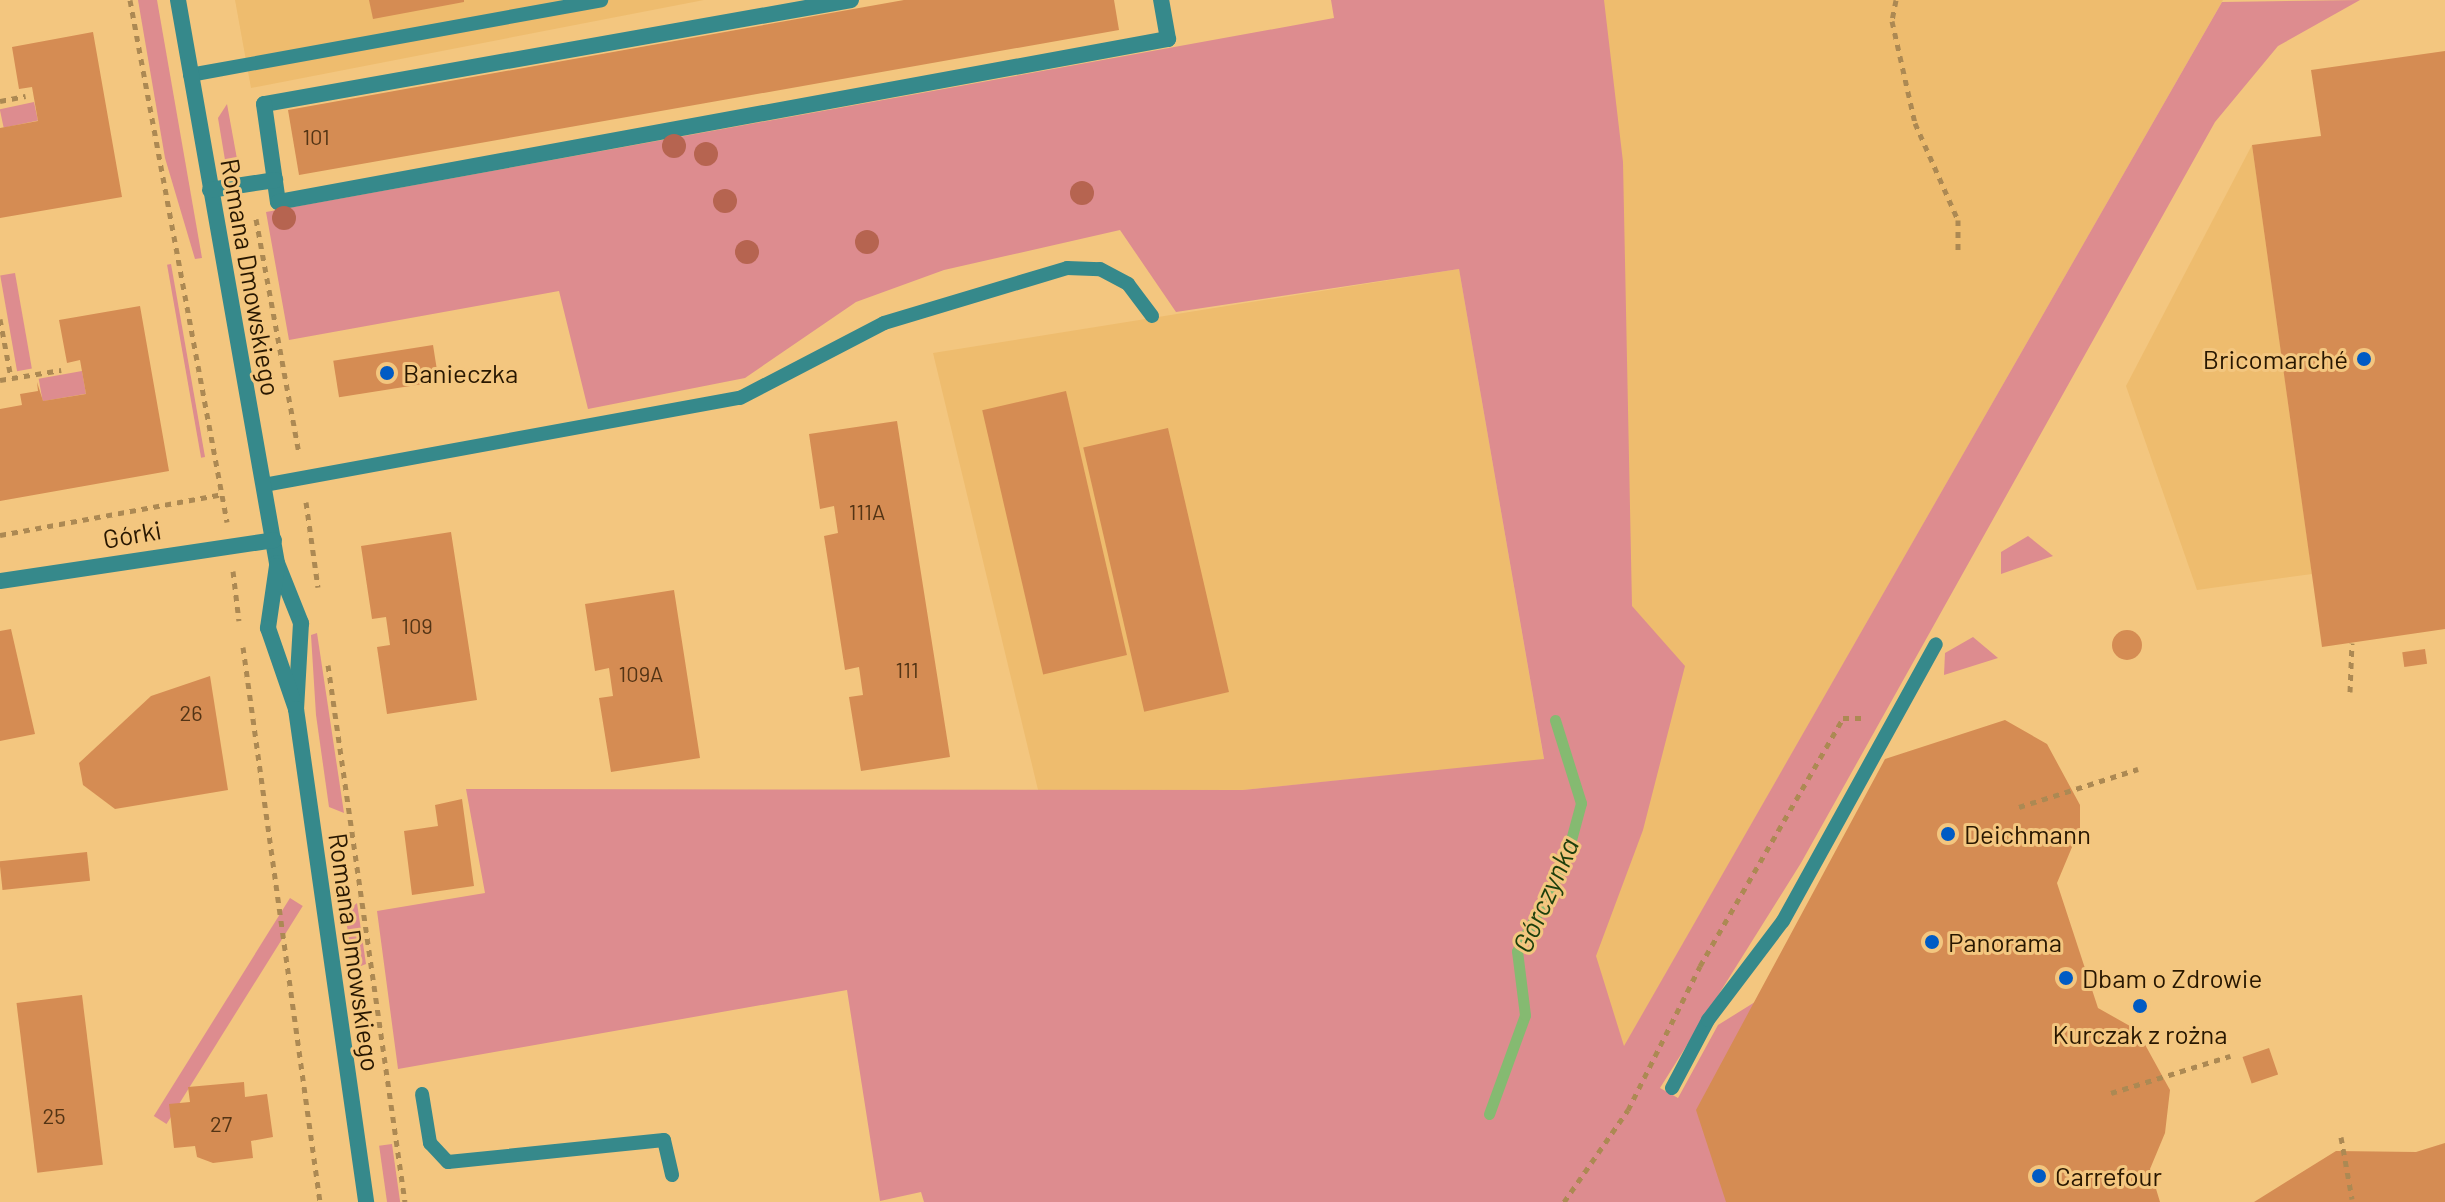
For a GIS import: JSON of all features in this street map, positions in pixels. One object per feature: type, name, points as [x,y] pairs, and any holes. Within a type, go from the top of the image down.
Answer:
[{"type":"street","name":"Romana Dmowskiego","points":[[178,0],[277,563],[304,647],[296,709]]},
{"type":"street","points":[[851,0],[264,104],[278,202],[1168,39],[1161,0]]},
{"type":"street","points":[[210,190],[275,180]]},
{"type":"street","name":"Górki","points":[[0,581],[229,542],[274,540]]},
{"type":"street","name":"Romana Dmowskiego","points":[[277,563],[268,628],[296,709],[366,1202]]},
{"type":"lane","points":[[190,75],[601,0]]},
{"type":"lane","points":[[264,485],[740,398],[884,323],[1067,268],[1114,276],[1152,316]]},
{"type":"lane","points":[[1672,1088],[1708,1020],[1783,921],[1936,644]]},
{"type":"lane","points":[[422,1094],[430,1143],[457,1164],[664,1140],[672,1175]]},
{"type":"path","points":[[130,0],[223,494],[320,1202]]},
{"type":"path","points":[[1896,0],[1892,21],[1915,123],[1958,220],[1958,252]]},
{"type":"path","points":[[0,101],[26,96]]},
{"type":"path","points":[[250,184],[303,479],[320,604]]},
{"type":"path","points":[[0,319],[11,378]]},
{"type":"path","points":[[0,380],[61,370]]},
{"type":"path","points":[[0,535],[223,494]]},
{"type":"path","points":[[2350,692],[2352,643]]},
{"type":"path","points":[[325,649],[405,1202]]},
{"type":"path","points":[[1564,1202],[1628,1110],[1700,966],[1843,718],[1897,715]]},
{"type":"path","points":[[2019,807],[2138,769]]},
{"type":"path","points":[[2111,1093],[2230,1056]]},
{"type":"path","points":[[2341,1137],[2352,1199]]},
{"type":"shaded area","points":[[138,0],[157,0],[202,258],[195,259],[165,158]]},
{"type":"shaded area","points":[[235,0],[704,0],[251,88]]},
{"type":"shaded area","points":[[1331,0],[1604,0],[1623,162],[1632,606],[1685,666],[1643,830],[1596,956],[1624,1046],[2222,2],[2360,0],[2278,46],[2215,122],[1801,863],[1660,1088],[1678,1098],[1718,1025],[1755,1002],[1726,1202],[924,1202],[921,1192],[880,1201],[847,990],[398,1069],[377,911],[485,893],[466,789],[1243,790],[1544,759],[1459,269],[1176,312],[1120,230],[944,270],[856,302],[745,378],[588,409],[559,291],[289,340],[266,212],[1334,18]]},
{"type":"shaded area","points":[[1521,0],[2223,0],[1616,1061],[1421,1202],[1561,890]]},
{"type":"shaded area","points":[[34,102],[38,121],[4,128],[0,109]]},
{"type":"shaded area","points":[[227,104],[239,170],[227,172],[218,118]]},
{"type":"shaded area","points":[[2252,145],[2312,574],[2197,590],[2126,386]]},
{"type":"shaded area","points":[[171,264],[205,457],[201,458],[167,265]]},
{"type":"shaded area","points":[[1459,269],[1544,760],[1243,790],[1039,794],[933,353]]},
{"type":"shaded area","points":[[15,273],[32,369],[17,371],[0,276]]},
{"type":"shaded area","points":[[82,371],[86,394],[43,401],[39,379]]},
{"type":"shaded area","points":[[2028,536],[2053,556],[2001,574],[2001,552]]},
{"type":"shaded area","points":[[317,633],[344,813],[329,807],[316,715],[311,635]]},
{"type":"shaded area","points":[[1973,637],[1998,658],[1944,675],[1945,653]]},
{"type":"shaded area","points":[[290,898],[303,906],[167,1124],[154,1116]]},
{"type":"shaded area","points":[[357,903],[366,964],[361,966],[352,959],[345,913]]},
{"type":"shaded area","points":[[392,1144],[400,1202],[387,1202],[379,1146]]},
{"type":"building","points":[[369,0],[464,0],[464,2],[373,19]]},
{"type":"building","points":[[904,0],[1114,0],[1119,30],[299,175],[288,110]]},
{"type":"building","points":[[93,32],[122,197],[0,218],[0,128],[38,121],[32,87],[19,89],[12,47]]},
{"type":"building","name":"Bricomarché","points":[[2445,51],[2445,629],[2322,647],[2252,145],[2321,136],[2311,70]]},
{"type":"building","points":[[140,306],[169,471],[0,501],[0,409],[22,405],[20,394],[38,391],[37,382],[43,401],[86,394],[80,360],[67,363],[59,320]]},
{"type":"building","name":"Banieczka","points":[[433,345],[439,382],[339,397],[333,361]]},
{"type":"building","points":[[1066,391],[1127,655],[1043,674],[982,410]]},
{"type":"building","points":[[897,421],[950,757],[861,771],[849,697],[863,695],[859,667],[845,670],[824,536],[838,533],[834,506],[820,509],[809,434]]},
{"type":"building","points":[[1168,428],[1229,692],[1144,712],[1083,448]]},
{"type":"building","points":[[451,532],[477,700],[387,714],[377,647],[390,645],[386,617],[372,619],[361,546]]},
{"type":"building","points":[[674,590],[700,758],[611,772],[599,698],[613,696],[609,668],[595,671],[585,604]]},
{"type":"building","points":[[11,629],[35,734],[0,741],[0,631]]},
{"type":"building","points":[[2127,630],[2138,634],[2142,645],[2138,656],[2127,660],[2116,656],[2112,645],[2116,634]]},
{"type":"building","points":[[2425,649],[2427,664],[2404,667],[2402,652]]},
{"type":"building","points":[[210,676],[228,790],[115,809],[83,785],[79,763],[151,696]]},
{"type":"building","name":"Panorama","points":[[2005,720],[2047,744],[2080,805],[2080,828],[2057,883],[2098,1008],[2137,1030],[2170,1090],[2165,1133],[2150,1169],[2160,1202],[1726,1202],[1696,1110],[1885,759]]},
{"type":"building","points":[[462,799],[474,886],[412,895],[404,831],[438,826],[435,805]]},
{"type":"building","points":[[87,852],[90,881],[3,890],[0,861]]},
{"type":"building","points":[[82,995],[103,1165],[37,1173],[16,1003]]},
{"type":"building","points":[[2269,1048],[2278,1074],[2252,1084],[2243,1057]]},
{"type":"building","points":[[244,1082],[245,1097],[267,1094],[273,1137],[251,1141],[253,1158],[213,1163],[197,1157],[195,1146],[174,1148],[169,1104],[190,1102],[188,1087]]},
{"type":"building","points":[[2445,1143],[2445,1202],[2254,1202],[2336,1151],[2416,1152]]},
{"type":"waterway","name":"Górczynka","points":[[1489,1114],[1525,1015],[1517,951],[1565,862],[1581,803],[1555,720]]},
{"type":"place","name":"Bricomarché","points":[[2364,359]]},
{"type":"place","name":"Banieczka","points":[[387,373]]},
{"type":"place","name":"Deichmann","points":[[1948,834]]},
{"type":"place","name":"Panorama","points":[[1932,942]]},
{"type":"place","name":"Dbam o Zdrowie","points":[[2066,978]]},
{"type":"place","name":"Kurczak z rożna","points":[[2140,1006]]},
{"type":"place","name":"Carrefour","points":[[2039,1176]]}]
